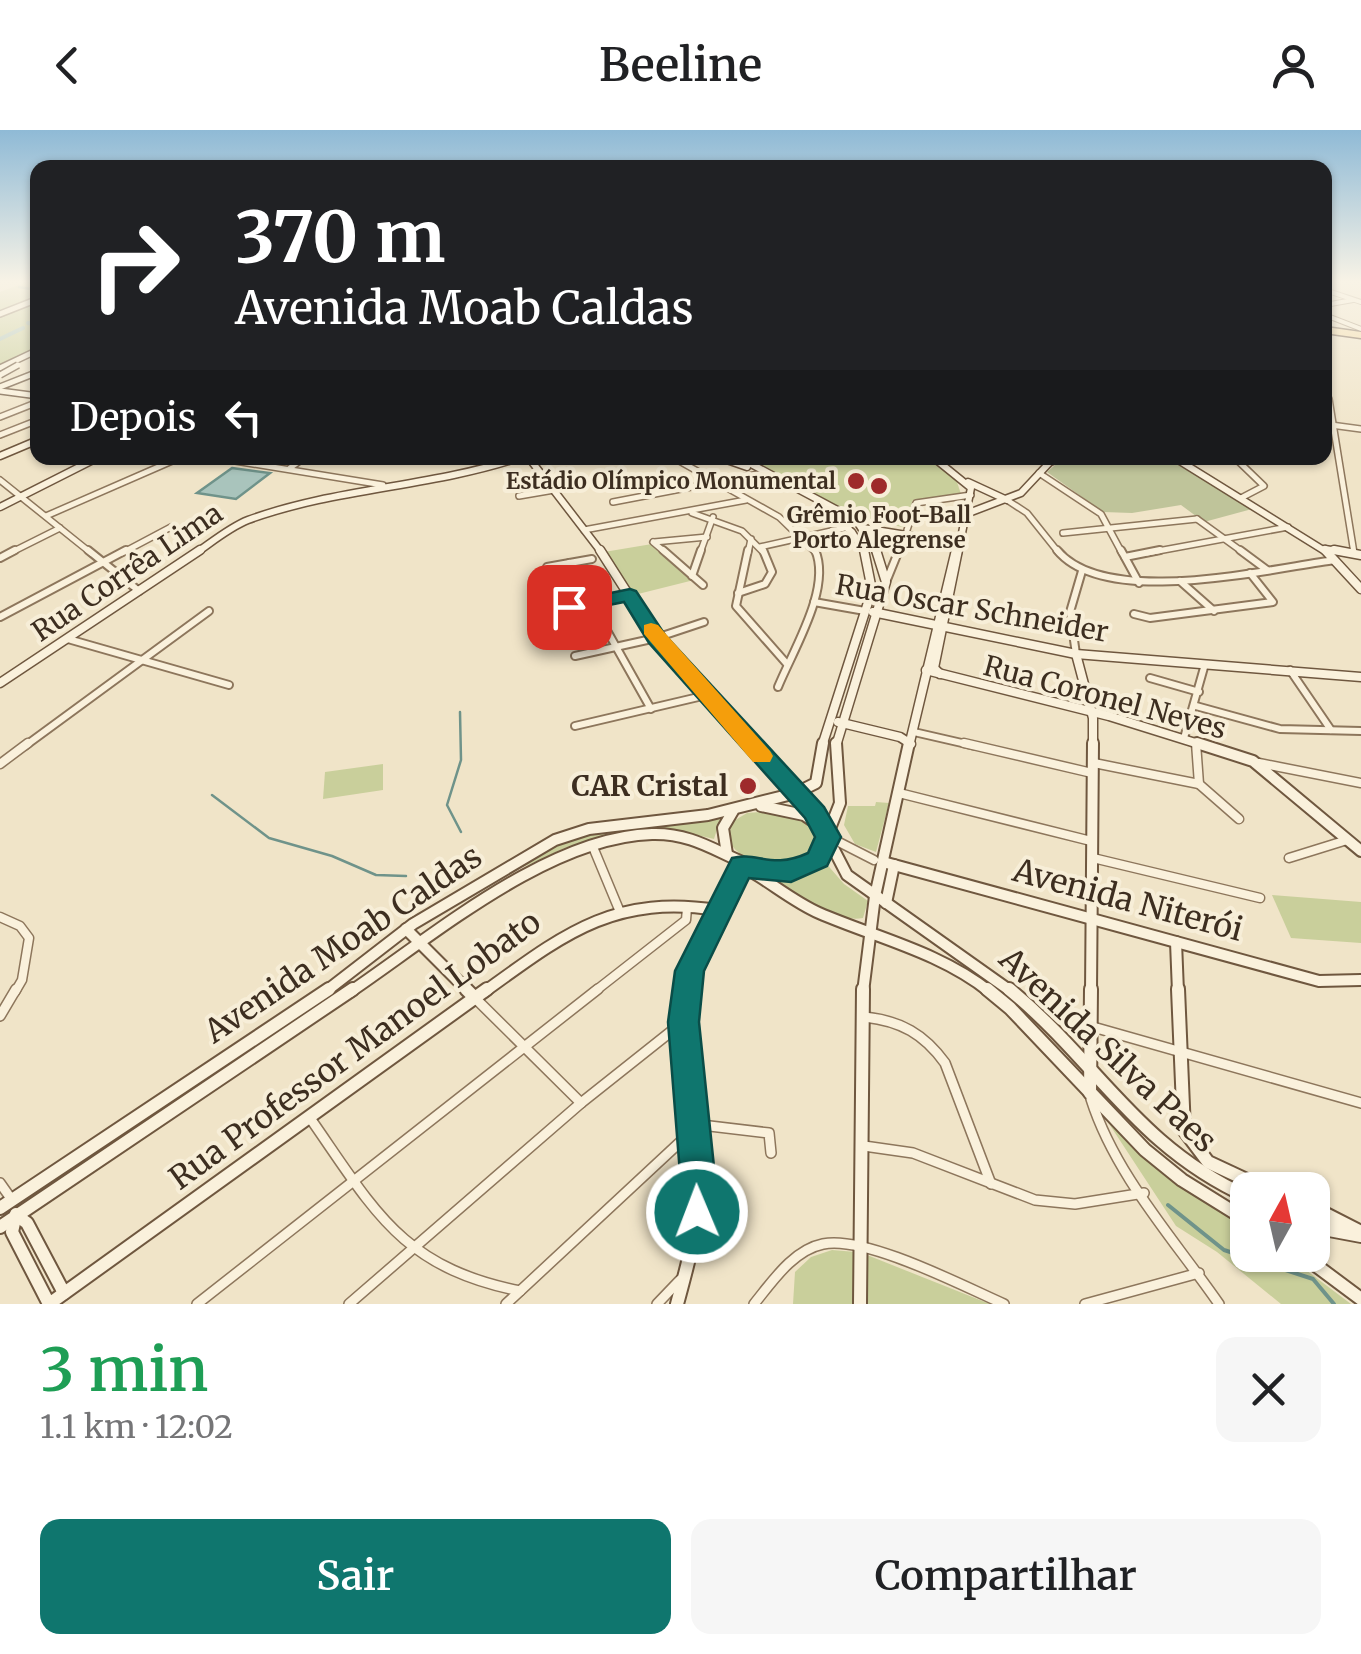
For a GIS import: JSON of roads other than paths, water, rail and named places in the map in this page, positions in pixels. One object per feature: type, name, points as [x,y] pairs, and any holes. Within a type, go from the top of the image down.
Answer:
[{"type":"main road","points":[[0,371],[15,368],[16,374],[0,388]]},
{"type":"main road","points":[[842,520],[862,544],[872,571],[866,611]]},
{"type":"main road","points":[[866,529],[906,533]]},
{"type":"main road","points":[[1076,654],[1093,713]]},
{"type":"main road","points":[[1093,858],[1093,1028]]},
{"type":"main road","name":"Avenida Niterói","points":[[884,862],[1093,919]]},
{"type":"main road","points":[[717,910],[742,865]]},
{"type":"main road","name":"Avenida Moab Caldas","points":[[9,1208],[269,1048],[421,943]]},
{"type":"main road","points":[[1180,1053],[1182,1120],[1188,1141],[1208,1163],[1230,1173]]},
{"type":"main road","points":[[1090,1071],[1090,1093]]},
{"type":"main road","points":[[9,1208],[26,1223],[67,1298]]},
{"type":"main road","points":[[9,1208],[12,1232],[49,1304]]},
{"type":"street","points":[[0,371],[30,357]]},
{"type":"street","points":[[15,368],[30,358]]},
{"type":"street","points":[[15,368],[30,369]]},
{"type":"street","points":[[0,388],[30,374]]},
{"type":"street","points":[[0,388],[30,395]]},
{"type":"street","points":[[0,417],[30,401]]},
{"type":"street","points":[[0,436],[30,423]]},
{"type":"street","points":[[1332,425],[1361,429]]},
{"type":"street","points":[[1323,548],[1358,554],[1332,430]]},
{"type":"street","points":[[0,456],[30,443]]},
{"type":"street","points":[[0,507],[84,465]]},
{"type":"street","points":[[46,516],[163,465]]},
{"type":"street","points":[[270,465],[378,484]]},
{"type":"street","points":[[290,468],[294,465]]},
{"type":"street","name":"Rua Corrêa Lima","points":[[2,678],[68,639],[244,521],[378,484],[497,465]]},
{"type":"street","name":"Avenida Silva Paes","points":[[535,465],[630,595],[656,638],[826,827],[834,857],[847,875],[1016,994],[1166,1150],[1200,1176],[1230,1189]]},
{"type":"street","points":[[687,465],[806,537],[822,566],[814,602],[778,687]]},
{"type":"street","points":[[738,465],[866,529]]},
{"type":"street","points":[[753,465],[856,520],[958,541]]},
{"type":"street","points":[[944,465],[1027,513],[1062,560],[1082,571],[1139,583],[1335,560]]},
{"type":"street","points":[[966,514],[1021,493],[1048,465]]},
{"type":"street","points":[[1186,465],[1323,548],[1361,589]]},
{"type":"street","points":[[1240,498],[1264,486],[1242,465]]},
{"type":"street","points":[[1039,473],[1100,514],[1139,583]]},
{"type":"street","points":[[613,502],[759,474]]},
{"type":"street","points":[[0,480],[139,591]]},
{"type":"street","points":[[860,1304],[869,930],[881,899],[884,862],[926,670],[971,495],[968,482]]},
{"type":"street","points":[[519,496],[556,490]]},
{"type":"street","points":[[992,494],[1021,493]]},
{"type":"street","points":[[780,798],[784,783],[816,783],[916,502],[971,495]]},
{"type":"street","points":[[584,530],[748,499]]},
{"type":"street","points":[[692,576],[715,517],[711,506]]},
{"type":"street","points":[[684,512],[715,517],[751,538],[770,560],[772,572],[764,584],[738,593]]},
{"type":"street","points":[[1062,534],[1194,518],[1267,570]]},
{"type":"street","points":[[856,520],[866,529],[886,582]]},
{"type":"street","points":[[0,617],[171,526]]},
{"type":"street","points":[[760,547],[849,527]]},
{"type":"street","points":[[1125,557],[1289,527]]},
{"type":"street","points":[[0,558],[60,528]]},
{"type":"street","points":[[702,586],[653,542],[707,537]]},
{"type":"street","points":[[751,538],[738,593],[739,610],[788,664]]},
{"type":"street","points":[[547,567],[592,559]]},
{"type":"street","points":[[569,563],[651,709]]},
{"type":"street","points":[[1076,654],[1069,630],[1069,604],[1082,571]]},
{"type":"street","points":[[1134,614],[1150,618],[1272,602],[1250,572]]},
{"type":"street","points":[[1180,581],[1215,612]]},
{"type":"street","points":[[569,607],[630,595]]},
{"type":"street","name":"Rua Oscar Schneider","points":[[814,602],[940,623],[1076,654],[1361,677]]},
{"type":"street","points":[[0,764],[209,611]]},
{"type":"street","points":[[828,837],[840,802],[837,719],[866,611]]},
{"type":"street","points":[[575,656],[656,638],[704,622]]},
{"type":"street","points":[[940,623],[934,668],[953,680]]},
{"type":"street","points":[[68,639],[230,685]]},
{"type":"street","points":[[1184,738],[1206,663]]},
{"type":"street","name":"Rua Coronel Neves","points":[[926,670],[1184,738],[1253,762],[1361,851]]},
{"type":"street","points":[[1290,670],[1332,730]]},
{"type":"street","points":[[1150,678],[1199,692]]},
{"type":"street","points":[[576,726],[707,694]]},
{"type":"street","points":[[1196,706],[1280,730],[1361,731]]},
{"type":"street","points":[[1093,713],[1093,858],[1260,898]]},
{"type":"street","points":[[837,719],[1092,768],[1199,784],[1239,819]]},
{"type":"street","points":[[837,719],[900,737],[911,744]]},
{"type":"street","points":[[1196,742],[1199,784]]},
{"type":"street","points":[[1253,762],[1361,783]]},
{"type":"street","name":"Avenida Moab Caldas","points":[[9,1208],[262,1031],[347,978],[406,929],[524,856],[573,833],[735,809],[796,793],[816,783]]},
{"type":"street","points":[[899,793],[1093,841]]},
{"type":"street","name":"Avenida Moab Caldas","points":[[421,943],[540,864],[593,846],[658,834],[706,843],[758,872],[791,872],[818,860],[828,837],[818,823],[804,815],[751,805]]},
{"type":"street","points":[[727,854],[722,828],[735,809]]},
{"type":"street","name":"Avenida Niterói","points":[[828,837],[884,862]]},
{"type":"street","points":[[1289,858],[1347,840]]},
{"type":"street","points":[[593,846],[620,912]]},
{"type":"street","name":"Avenida Silva Paes","points":[[742,865],[794,901],[940,960],[975,980],[1010,1008],[1169,1170],[1230,1209]]},
{"type":"street","points":[[197,1304],[686,920],[687,904]]},
{"type":"street","name":"Rua Professor Manoel Lobato","points":[[49,1304],[67,1298],[309,1116],[567,932],[620,912],[652,905],[687,904],[717,910]]},
{"type":"street","points":[[677,1304],[696,1238],[699,1186],[683,1022],[690,971],[717,910]]},
{"type":"street","points":[[0,916],[20,926],[30,938],[22,980],[0,1016]]},
{"type":"street","name":"Avenida Niterói","points":[[1093,919],[1319,981],[1361,980]]},
{"type":"street","points":[[406,929],[581,1103]]},
{"type":"street","points":[[1176,942],[1180,1053]]},
{"type":"street","points":[[864,1017],[911,1026],[936,1050],[945,1063],[992,1185]]},
{"type":"street","points":[[349,1304],[581,1103],[683,1022]]},
{"type":"street","points":[[1090,1071],[1093,1028],[1361,1103]]},
{"type":"street","points":[[262,1031],[269,1048]]},
{"type":"street","points":[[1090,1093],[1093,1110],[1219,1304]]},
{"type":"street","points":[[309,1116],[355,1181],[413,1250],[481,1284],[520,1291]]},
{"type":"street","points":[[506,1304],[692,1127],[769,1133],[771,1153]]},
{"type":"street","points":[[864,1146],[913,1153],[1035,1200],[1076,1204],[1144,1193]]},
{"type":"street","points":[[0,1182],[9,1208],[0,1227]]},
{"type":"street","points":[[1330,1216],[1358,1230]]},
{"type":"street","points":[[1330,1223],[1358,1230]]},
{"type":"street","points":[[1330,1230],[1358,1230]]},
{"type":"street","points":[[754,1304],[794,1259],[825,1243],[860,1246],[1004,1304]]},
{"type":"street","points":[[1326,1272],[1361,1300]]},
{"type":"street","points":[[1085,1304],[1199,1273]]},
{"type":"street","points":[[656,1304],[685,1275]]},
{"type":"water","points":[[232,468],[270,473],[236,499],[197,493]]},
{"type":"waterway","points":[[0,339],[7,336]]},
{"type":"waterway","points":[[460,712],[461,760],[447,805],[461,832]]},
{"type":"waterway","points":[[212,795],[269,838],[332,856],[376,875],[406,876]]},
{"type":"waterway","points":[[1168,1205],[1224,1250],[1313,1279],[1334,1304]]},
{"type":"place","name":"Estádio Olímpico Monumental","points":[[856,481]]},
{"type":"place","name":"Grêmio Foot-Ball Porto Alegrense","points":[[879,486]]},
{"type":"place","name":"CAR Cristal","points":[[748,786]]}]
